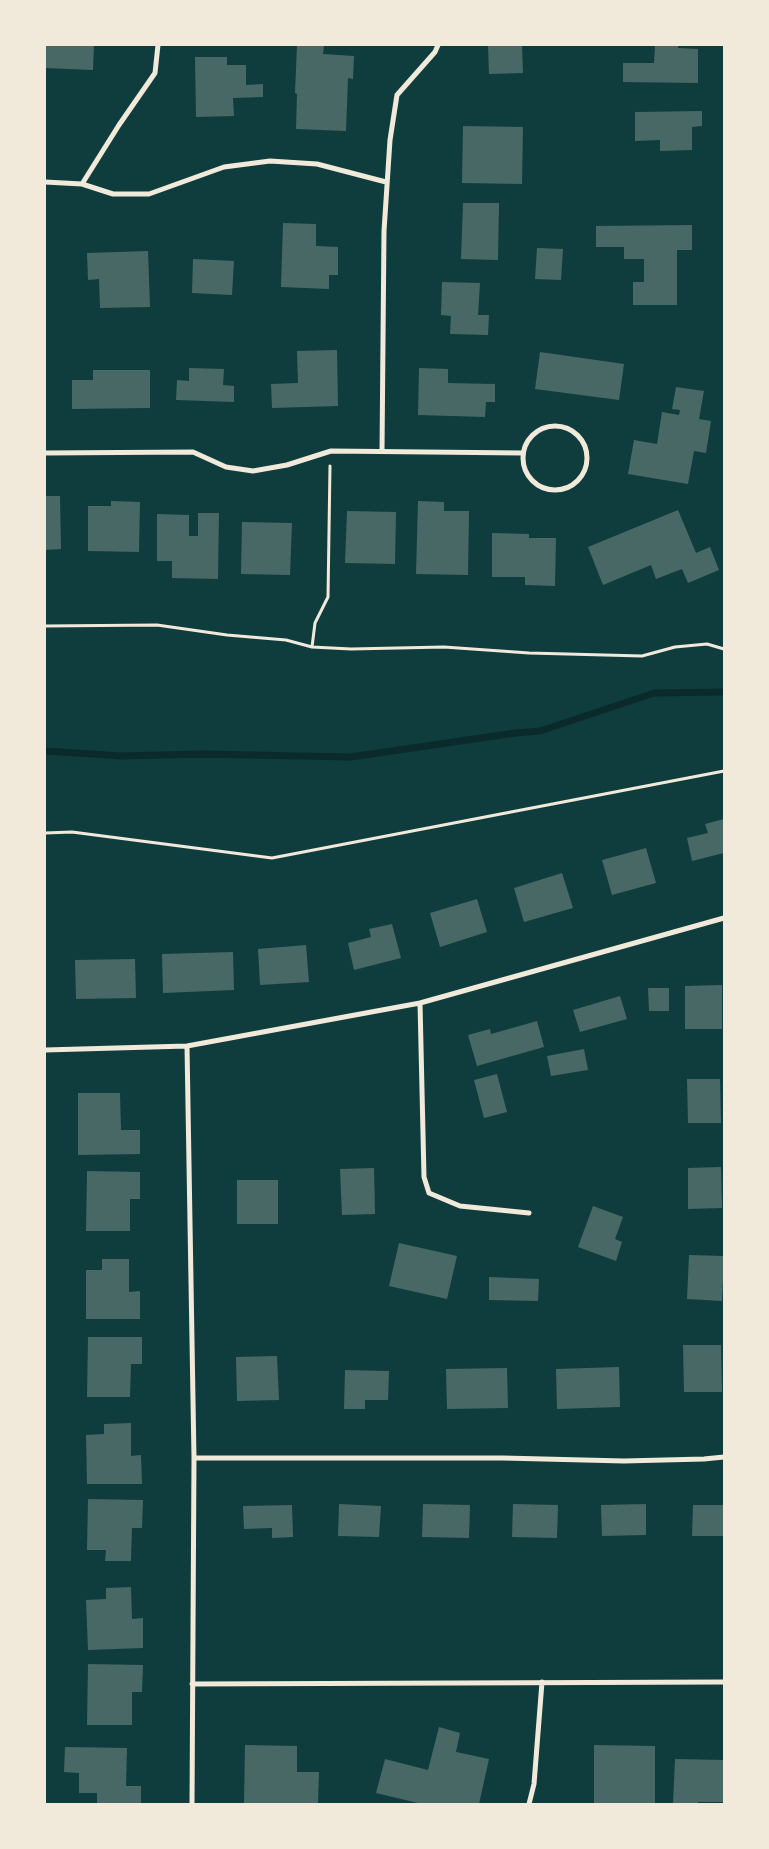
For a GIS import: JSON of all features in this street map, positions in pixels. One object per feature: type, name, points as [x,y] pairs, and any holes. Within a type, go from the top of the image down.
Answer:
[{"type":"street","points":[[82,184],[119,125],[155,73],[158,45]]},
{"type":"street","points":[[382,451],[384,231],[390,140],[397,96],[435,52],[438,45]]},
{"type":"street","points":[[45,182],[82,184],[113,194],[149,194],[224,167],[270,161],[317,164],[386,182]]},
{"type":"street","points":[[551,425],[565,427],[577,434],[585,446],[587,461],[583,475],[572,486],[558,491],[543,489],[531,481],[523,468],[522,453],[527,440],[537,430],[551,425]]},
{"type":"street","points":[[45,452],[193,452],[226,467],[253,471],[287,466],[331,450],[522,453]]},
{"type":"street","points":[[45,1050],[187,1046],[420,1003],[724,918]]},
{"type":"street","points":[[420,1003],[424,1177],[429,1193],[460,1206],[529,1213]]},
{"type":"street","points":[[187,1046],[194,1458],[192,1804]]},
{"type":"street","points":[[194,1458],[503,1458],[624,1461],[724,1457]]},
{"type":"street","points":[[529,1804],[534,1784],[542,1682]]},
{"type":"street","points":[[192,1684],[724,1682]]},
{"type":"path","points":[[312,647],[316,623],[328,597],[331,450]]},
{"type":"path","points":[[45,626],[157,625],[227,635],[286,640],[312,647],[351,649],[444,647],[529,653],[642,656],[675,648],[707,644],[723,648]]},
{"type":"path","points":[[45,833],[72,832],[272,858],[724,771]]},
{"type":"building","points":[[45,45],[94,45],[93,70],[45,68]]},
{"type":"building","points":[[297,45],[324,45],[323,54],[354,56],[353,79],[348,78],[346,131],[296,129]]},
{"type":"building","points":[[488,45],[522,45],[523,73],[489,74]]},
{"type":"building","points":[[655,45],[678,45],[678,48],[698,49],[698,83],[623,82],[623,63],[654,63]]},
{"type":"building","points":[[195,57],[227,57],[227,65],[246,65],[246,85],[263,84],[263,97],[233,98],[234,116],[196,117]]},
{"type":"building","points":[[702,111],[702,126],[692,127],[692,150],[660,151],[660,140],[635,141],[635,112]]},
{"type":"building","points":[[463,126],[523,127],[522,184],[462,183]]},
{"type":"building","points":[[463,203],[499,203],[498,260],[461,259]]},
{"type":"building","points":[[283,223],[316,224],[316,246],[338,247],[338,275],[329,275],[329,289],[281,287]]},
{"type":"building","points":[[692,225],[692,250],[677,250],[677,305],[633,305],[633,282],[644,282],[644,259],[624,259],[624,247],[596,247],[596,226]]},
{"type":"building","points":[[537,248],[563,249],[561,280],[535,279]]},
{"type":"building","points":[[148,251],[150,307],[100,308],[99,279],[88,280],[87,253]]},
{"type":"building","points":[[193,259],[234,261],[232,295],[192,293]]},
{"type":"building","points":[[442,282],[480,283],[478,315],[489,315],[488,335],[450,334],[451,316],[441,315]]},
{"type":"building","points":[[337,350],[338,406],[272,408],[271,384],[298,383],[297,351]]},
{"type":"building","points":[[540,352],[624,364],[619,400],[535,389]]},
{"type":"building","points":[[189,368],[224,369],[223,385],[234,386],[234,402],[176,400],[177,380],[189,381]]},
{"type":"building","points":[[419,368],[448,369],[448,383],[495,384],[495,402],[486,402],[485,417],[418,415]]},
{"type":"building","points":[[93,370],[150,370],[150,408],[72,409],[72,380],[93,380]]},
{"type":"building","points":[[676,387],[704,391],[699,419],[711,421],[706,453],[694,451],[688,484],[628,474],[634,440],[657,444],[662,412],[679,415],[680,410],[672,409]]},
{"type":"building","points":[[45,496],[60,496],[61,549],[45,550]]},
{"type":"building","points":[[111,501],[140,502],[139,552],[88,551],[88,506],[111,506]]},
{"type":"building","points":[[418,501],[444,502],[444,511],[469,511],[468,575],[416,574]]},
{"type":"building","points":[[678,510],[696,553],[710,547],[719,570],[688,583],[682,569],[656,579],[651,565],[603,585],[588,547]]},
{"type":"building","points":[[347,511],[396,512],[395,564],[345,563]]},
{"type":"building","points":[[198,513],[219,513],[218,579],[172,578],[172,561],[157,561],[157,514],[189,515],[189,536],[198,536]]},
{"type":"building","points":[[242,522],[292,523],[290,575],[241,574]]},
{"type":"building","points":[[492,533],[529,534],[529,538],[556,538],[555,586],[525,585],[525,577],[492,577]]},
{"type":"building","points":[[724,819],[724,853],[692,861],[687,838],[708,833],[705,824]]},
{"type":"building","points":[[646,848],[656,883],[612,895],[602,860]]},
{"type":"building","points":[[562,873],[573,908],[524,922],[514,888]]},
{"type":"building","points":[[477,899],[487,932],[440,947],[430,913]]},
{"type":"building","points":[[392,924],[401,958],[354,970],[348,943],[371,937],[369,929]]},
{"type":"building","points":[[306,945],[309,982],[260,985],[258,949]]},
{"type":"building","points":[[233,952],[234,990],[163,993],[162,954]]},
{"type":"building","points":[[135,959],[136,998],[76,999],[75,960]]},
{"type":"building","points":[[722,985],[722,1029],[685,1029],[685,986]]},
{"type":"building","points":[[648,988],[669,988],[669,1011],[649,1011]]},
{"type":"building","points":[[620,996],[627,1019],[580,1032],[573,1010]]},
{"type":"building","points":[[537,1021],[544,1047],[477,1066],[468,1035],[490,1029],[491,1034]]},
{"type":"building","points":[[584,1049],[588,1070],[551,1076],[547,1056]]},
{"type":"building","points":[[497,1074],[507,1112],[484,1118],[474,1080]]},
{"type":"building","points":[[687,1079],[720,1079],[721,1123],[688,1123]]},
{"type":"building","points":[[78,1093],[120,1093],[121,1130],[140,1130],[140,1154],[78,1155]]},
{"type":"building","points":[[721,1167],[722,1208],[688,1209],[688,1168]]},
{"type":"building","points":[[374,1168],[375,1214],[342,1215],[340,1169]]},
{"type":"building","points":[[87,1171],[140,1172],[140,1199],[130,1199],[130,1231],[86,1231]]},
{"type":"building","points":[[237,1180],[278,1180],[278,1224],[237,1224]]},
{"type":"building","points":[[593,1206],[623,1217],[615,1239],[622,1242],[616,1261],[578,1247]]},
{"type":"building","points":[[399,1243],[457,1256],[447,1299],[389,1286]]},
{"type":"building","points":[[689,1255],[724,1256],[722,1301],[687,1299]]},
{"type":"building","points":[[102,1259],[129,1259],[129,1292],[140,1291],[140,1319],[86,1319],[86,1270],[102,1270]]},
{"type":"building","points":[[489,1277],[539,1279],[538,1301],[489,1300]]},
{"type":"building","points":[[88,1337],[142,1337],[142,1364],[131,1364],[130,1397],[87,1397]]},
{"type":"building","points":[[683,1345],[721,1345],[722,1392],[684,1392]]},
{"type":"building","points":[[277,1356],[279,1400],[237,1401],[236,1357]]},
{"type":"building","points":[[619,1367],[620,1407],[557,1409],[556,1369]]},
{"type":"building","points":[[507,1368],[508,1408],[447,1409],[446,1369]]},
{"type":"building","points":[[345,1370],[389,1371],[388,1400],[365,1400],[365,1409],[344,1409]]},
{"type":"building","points":[[131,1423],[131,1456],[141,1455],[142,1484],[87,1484],[86,1435],[104,1434],[104,1424]]},
{"type":"building","points":[[88,1499],[143,1500],[142,1528],[132,1528],[131,1561],[105,1561],[106,1550],[87,1550]]},
{"type":"building","points":[[339,1504],[381,1506],[379,1537],[338,1536]]},
{"type":"building","points":[[423,1504],[470,1505],[469,1538],[422,1537]]},
{"type":"building","points":[[513,1504],[558,1505],[557,1538],[512,1537]]},
{"type":"building","points":[[646,1504],[646,1535],[602,1536],[601,1505]]},
{"type":"building","points":[[292,1505],[293,1537],[272,1538],[272,1528],[244,1529],[243,1506]]},
{"type":"building","points":[[693,1505],[724,1505],[724,1536],[692,1536]]},
{"type":"building","points":[[131,1587],[132,1619],[143,1618],[143,1648],[88,1650],[86,1600],[106,1599],[106,1588]]},
{"type":"building","points":[[88,1664],[143,1665],[142,1692],[132,1692],[132,1725],[87,1725]]},
{"type":"building","points":[[439,1727],[460,1733],[456,1752],[489,1759],[479,1804],[422,1804],[376,1793],[385,1759],[428,1770]]},
{"type":"building","points":[[245,1745],[297,1746],[297,1772],[319,1772],[318,1804],[244,1804]]},
{"type":"building","points":[[594,1745],[655,1746],[655,1804],[594,1804]]},
{"type":"building","points":[[65,1747],[127,1748],[126,1786],[141,1786],[141,1804],[97,1804],[97,1793],[79,1793],[79,1773],[64,1772]]},
{"type":"building","points":[[675,1759],[724,1760],[724,1802],[673,1804]]},
{"type":"waterway","points":[[45,751],[122,756],[202,754],[351,757],[540,731],[654,693],[724,692]]}]
